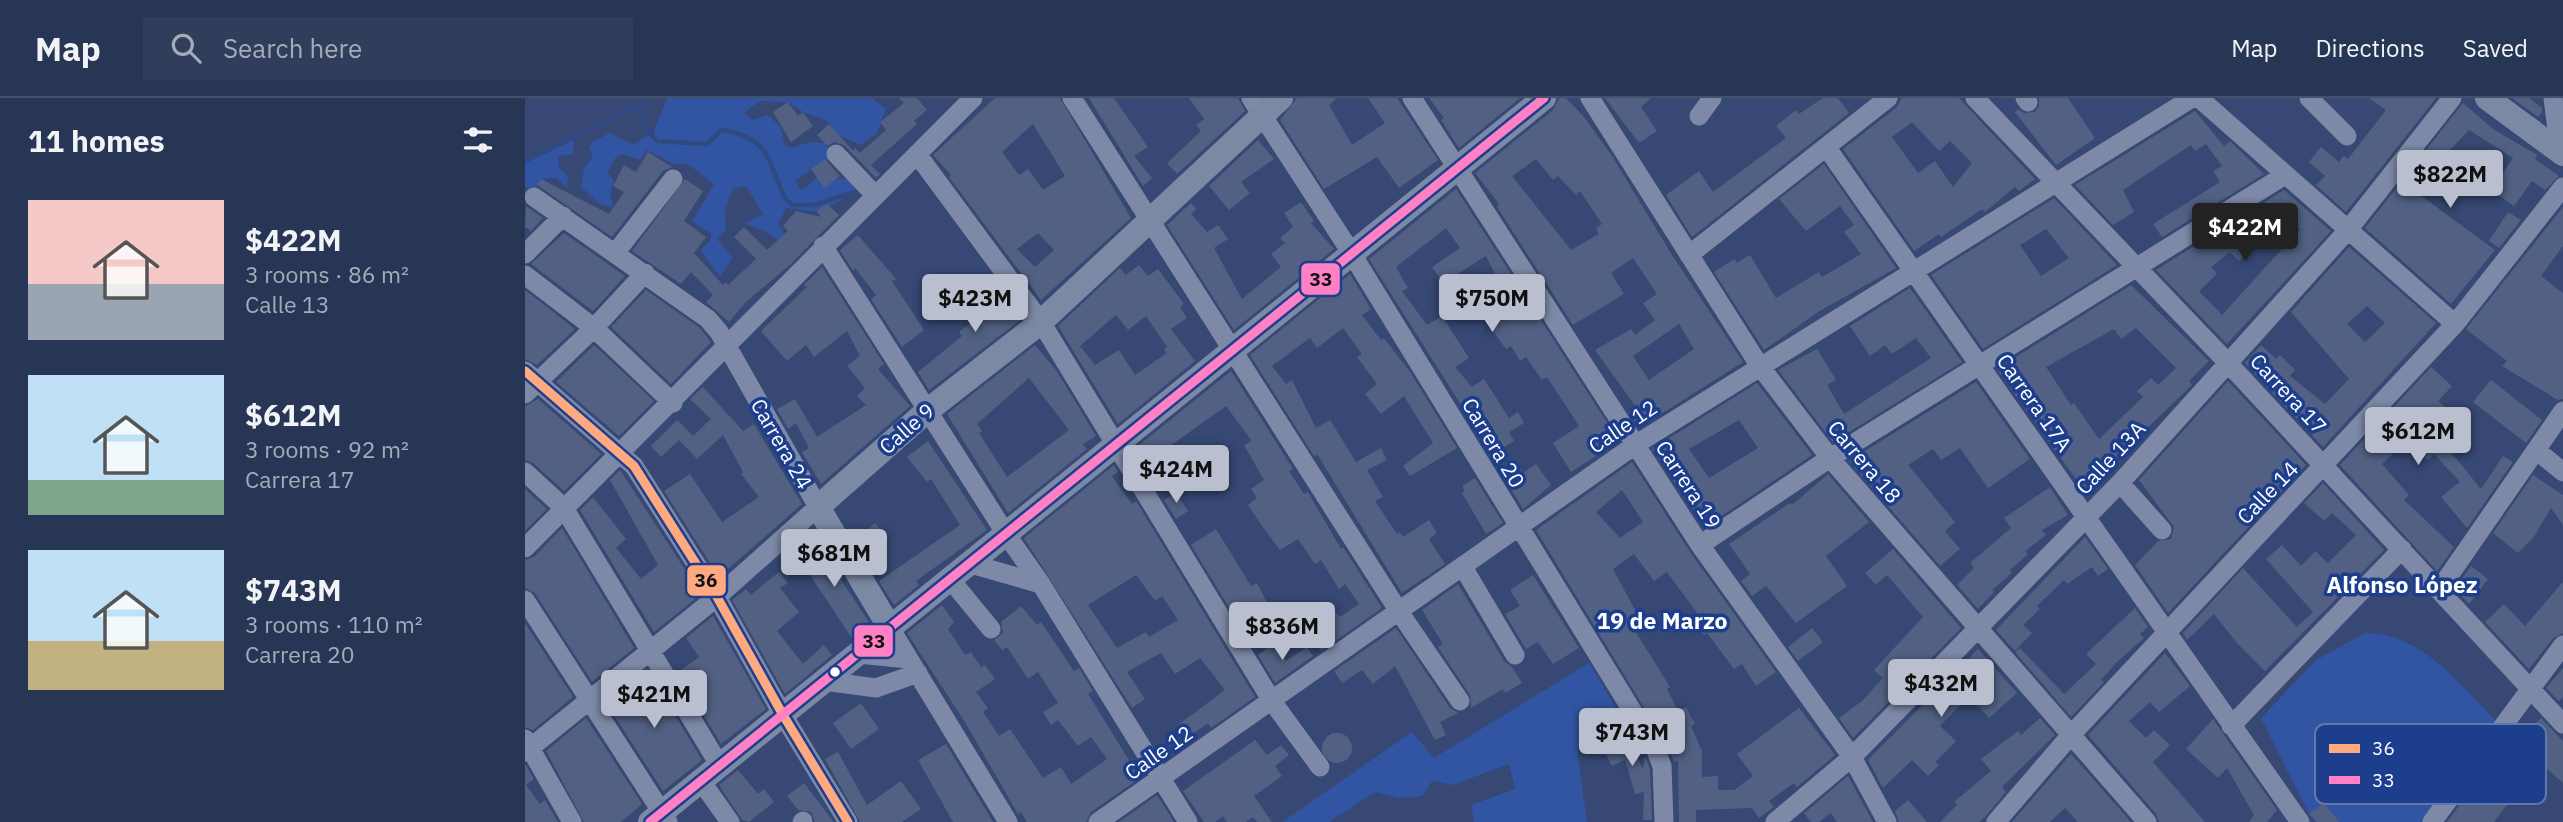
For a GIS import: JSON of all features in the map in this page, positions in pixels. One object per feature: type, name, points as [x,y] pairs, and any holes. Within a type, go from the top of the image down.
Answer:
[{"type":"main road","name":"Calle 9","points":[[818,507],[927,411],[1041,322],[1151,222],[1257,107],[1281,98]]},
{"type":"main road","points":[[660,819],[710,773],[1544,98]]},
{"type":"main road","points":[[2487,98],[2558,150]]},
{"type":"main road","name":"Carrera 24","points":[[818,507],[890,628]]},
{"type":"street","points":[[525,548],[673,403],[823,246],[974,98]]},
{"type":"street","points":[[1072,98],[1398,610],[1460,701]]},
{"type":"street","name":"Carrera 19","points":[[1412,98],[1700,545],[1852,757],[1887,822]]},
{"type":"street","name":"Carrera 18","points":[[1590,98],[1759,365],[1830,458],[2147,822]]},
{"type":"street","points":[[1699,116],[1712,98]]},
{"type":"street","name":"Carrera 17","points":[[1975,98],[2228,363],[2563,724]]},
{"type":"street","name":"Calle 12","points":[[1098,822],[1635,445],[1759,365],[2192,98]]},
{"type":"street","points":[[2199,98],[2455,324]]},
{"type":"street","points":[[2309,98],[2347,136]]},
{"type":"street","name":"Calle 13A","points":[[1775,822],[1852,757],[2120,483],[2347,231],[2452,98]]},
{"type":"street","points":[[2553,98],[2558,150]]},
{"type":"street","points":[[1689,254],[1827,148],[1883,99]]},
{"type":"street","name":"Carrera 20","points":[[1257,107],[1352,254],[1655,748],[1662,766],[1664,822]]},
{"type":"street","name":"Carrera 17A","points":[[1827,148],[2087,518],[2231,726],[2291,818]]},
{"type":"street","points":[[836,154],[875,195]]},
{"type":"street","points":[[916,154],[1041,322],[1272,701],[1320,767]]},
{"type":"street","points":[[1700,545],[1830,458],[2139,269],[2285,176]]},
{"type":"street","points":[[616,252],[673,179]]},
{"type":"street","name":"Calle 14","points":[[1996,822],[2070,736],[2455,324],[2563,187]]},
{"type":"street","name":"Carrera 24","points":[[534,197],[616,252],[708,320],[727,347],[818,507]]},
{"type":"street","points":[[525,254],[563,216]]},
{"type":"street","points":[[823,246],[1006,534],[1041,584],[1188,822]]},
{"type":"street","points":[[645,273],[594,328],[529,382],[622,453],[717,597],[783,715],[848,822]]},
{"type":"street","points":[[525,275],[594,328],[673,403]]},
{"type":"street","points":[[2439,590],[2563,411]]},
{"type":"street","points":[[2536,450],[2563,472]]},
{"type":"street","points":[[525,472],[564,508],[651,650],[710,773],[730,822]]},
{"type":"street","points":[[2120,483],[2162,530]]},
{"type":"street","name":"Calle 9","points":[[527,746],[717,597],[818,507]]},
{"type":"street","points":[[2231,726],[2402,550]]},
{"type":"street","points":[[971,564],[1041,584]]},
{"type":"street","points":[[1463,568],[1514,655]]},
{"type":"street","points":[[950,579],[991,629]]},
{"type":"street","points":[[525,600],[660,819]]},
{"type":"street","name":"Carrera 24","points":[[890,628],[1008,822]]},
{"type":"street","points":[[2505,724],[2563,645]]},
{"type":"street","points":[[859,654],[913,666]]},
{"type":"street","points":[[824,681],[876,688],[913,666]]},
{"type":"street","points":[[527,746],[572,822]]},
{"type":"street","points":[[2432,822],[2445,804]]},
{"type":"shaded area","points":[[667,98],[872,98],[886,109],[877,133],[861,145],[840,136],[826,120],[803,112],[788,102],[760,101],[744,113],[753,120],[768,115],[781,127],[784,143],[790,148],[811,142],[824,143],[834,154],[795,181],[801,190],[817,178],[850,179],[857,191],[818,212],[786,208],[778,225],[789,239],[786,245],[765,231],[745,224],[763,214],[746,186],[733,189],[725,209],[726,231],[717,239],[733,257],[720,277],[700,250],[710,241],[711,233],[692,222],[714,184],[688,164],[673,164],[647,150],[640,160],[622,154],[616,157],[607,173],[614,180],[610,195],[614,208],[600,204],[581,187],[584,168],[593,157],[589,147],[594,141],[610,133],[633,145],[647,135],[656,140],[654,130]]},
{"type":"shaded area","points":[[574,138],[573,154],[558,156],[559,167],[568,177],[567,188],[556,178],[541,179],[534,192],[525,187],[525,161]]},
{"type":"shaded area","points":[[2365,633],[2386,635],[2405,642],[2439,664],[2499,724],[2315,724],[2315,804],[2439,804],[2425,822],[2317,822],[2309,814],[2261,718],[2316,660]]},
{"type":"shaded area","points":[[1589,663],[1627,727],[1577,750],[1587,822],[1474,822],[1471,805],[1515,789],[1509,764],[1452,785],[1432,781],[1422,796],[1401,798],[1375,792],[1329,822],[1282,822],[1412,732],[1434,758]]},
{"type":"building","points":[[899,98],[917,98],[927,110],[914,121],[917,124],[871,165],[880,174],[876,178],[844,145],[834,142],[827,146],[817,135],[829,124],[853,151],[855,148],[860,153],[886,130],[880,122],[904,103]]},
{"type":"building","points":[[995,98],[1060,98],[1131,218],[1041,300],[949,177],[951,175],[933,155]],"holes":[[[1033,124],[1065,176],[1043,190],[1028,169],[1019,175],[1002,152]],[[1038,233],[1054,250],[1035,267],[1017,249]]]},
{"type":"building","points":[[1089,98],[1114,98],[1148,147],[1134,156],[1152,178],[1143,186]]},
{"type":"building","points":[[1189,98],[1238,98],[1245,111],[1177,174],[1167,163],[1201,131],[1196,125],[1204,119]]},
{"type":"building","points":[[1297,98],[1337,98],[1329,105],[1352,145],[1385,123],[1368,98],[1397,98],[1438,160],[1399,188],[1377,157],[1324,189],[1280,120]]},
{"type":"building","points":[[1429,98],[1520,98],[1459,148],[1441,120],[1444,118]]},
{"type":"building","points":[[1559,98],[1566,98],[1584,117],[1612,156],[1672,255],[1743,362],[1639,428],[1629,412],[1636,407],[1595,350],[1631,329],[1635,335],[1655,320],[1643,303],[1657,294],[1633,258],[1611,273],[1624,294],[1573,325],[1497,207],[1499,204],[1475,173],[1553,110]],"holes":[[[1536,159],[1553,180],[1558,176],[1576,195],[1580,191],[1602,224],[1596,228],[1599,234],[1571,250],[1512,176]],[[1679,324],[1694,349],[1649,380],[1633,356]]]},
{"type":"building","points":[[1605,98],[1651,98],[1641,107],[1657,131],[1639,143]]},
{"type":"building","points":[[1823,98],[1838,98],[1849,113],[1692,237],[1666,195],[1699,171],[1713,192],[1786,138],[1776,126],[1796,110],[1799,114]]},
{"type":"building","points":[[1902,98],[1959,98],[2035,179],[2019,191],[2015,187],[1985,212],[1982,209],[1941,237],[1939,234],[1914,251],[1843,149],[1896,108]],"holes":[[[1912,122],[1939,151],[1950,141],[1972,163],[1953,187],[1935,161],[1918,173],[1892,137]]]},
{"type":"building","points":[[2039,98],[2068,98],[2095,138],[2056,165],[2015,112],[2018,109],[2024,113],[2035,112],[2039,106]]},
{"type":"building","points":[[2369,98],[2436,98],[2346,212],[2316,185],[2325,176],[2309,162],[2321,147],[2339,162],[2343,156],[2348,159],[2386,110]]},
{"type":"building","points":[[2512,98],[2529,98],[2542,108],[2542,112],[2538,117]]},
{"type":"building","points":[[788,102],[798,116],[803,112],[813,126],[791,142],[773,112]]},
{"type":"building","points":[[2463,103],[2493,129],[2537,155],[2535,159],[2559,176],[2545,190],[2532,181],[2514,206],[2491,190],[2513,158],[2469,130],[2448,152],[2416,192],[2495,250],[2451,304],[2365,228]]},
{"type":"building","points":[[2195,111],[2224,146],[2230,141],[2264,174],[2162,237],[2153,224],[2220,182],[2213,171],[2222,166],[2206,144],[2195,151],[2191,145],[2123,190],[2134,212],[2113,225],[2075,185]]},
{"type":"building","points":[[1258,140],[1274,159],[1241,182],[1250,193],[1229,210],[1209,186]]},
{"type":"building","points":[[648,152],[672,167],[663,171],[612,237],[537,185],[541,179],[609,214],[624,192],[613,186],[624,165],[636,172]]},
{"type":"building","points":[[825,159],[840,176],[824,188],[811,169]]},
{"type":"building","points":[[1824,164],[1896,268],[1818,312],[1764,350],[1714,272],[1734,259],[1737,263],[1750,255],[1776,298],[1819,272],[1822,277],[1861,254],[1844,232],[1854,225],[1840,206],[1806,231],[1779,199]]},
{"type":"building","points":[[685,179],[703,191],[684,221],[706,237],[694,253],[723,285],[726,282],[728,285],[756,259],[734,237],[744,227],[767,250],[788,231],[783,226],[796,211],[821,217],[817,211],[827,204],[839,215],[791,264],[746,302],[729,322],[706,302],[713,295],[691,272],[681,284],[632,251]]},
{"type":"building","points":[[1456,189],[1619,441],[1571,472],[1553,443],[1579,426],[1547,377],[1542,380],[1526,357],[1520,361],[1511,346],[1506,349],[1469,298],[1498,280],[1486,256],[1443,283],[1432,267],[1460,248],[1446,228],[1396,267],[1408,288],[1402,291],[1427,325],[1442,316],[1469,358],[1455,367],[1472,387],[1484,379],[1509,418],[1518,412],[1524,423],[1509,432],[1514,441],[1492,454],[1369,259]]},
{"type":"building","points":[[2284,190],[2331,231],[2227,344],[2156,270]],"holes":[[[2282,212],[2300,229],[2222,315],[2199,291],[2217,274],[2211,267],[2230,252],[2239,261],[2255,246],[2251,242]]]},
{"type":"building","points":[[2054,198],[2117,265],[1983,349],[1931,275]],"holes":[[[2046,229],[2069,258],[2041,276],[2020,245]]]},
{"type":"building","points":[[1301,202],[1314,221],[1311,223],[1334,249],[1234,330],[1167,225],[1191,203],[1196,209],[1191,214],[1207,232],[1218,225],[1228,239],[1214,248],[1242,299],[1281,267],[1271,254],[1285,243],[1280,238],[1293,227],[1284,213]]},
{"type":"building","points":[[526,206],[543,218],[531,231],[525,227]]},
{"type":"building","points":[[2563,207],[2563,246],[2541,276],[2563,293],[2563,399],[2558,400],[2502,366],[2507,361],[2466,329]]},
{"type":"building","points":[[2508,212],[2521,220],[2499,248],[2489,241]]},
{"type":"building","points":[[564,233],[625,276],[593,311],[531,264]]},
{"type":"building","points":[[858,235],[896,279],[892,281],[924,330],[902,347],[871,299],[876,295],[855,268],[853,271],[840,250]]},
{"type":"building","points":[[2349,247],[2436,323],[2323,447],[2245,363],[2261,345],[2276,359],[2280,355],[2295,370],[2290,376],[2325,404],[2349,379],[2291,312]],"holes":[[[2367,306],[2385,323],[2365,342],[2347,324]]]},
{"type":"building","points":[[1139,265],[1148,276],[1158,269],[1184,304],[1180,307],[1187,318],[1171,329],[1195,361],[1118,424],[1058,326],[1120,268],[1126,275]],"holes":[[[1116,315],[1128,330],[1146,316],[1167,347],[1164,350],[1167,353],[1135,375],[1119,350],[1095,365],[1080,346]]]},
{"type":"building","points":[[822,267],[884,364],[878,369],[910,406],[821,484],[802,452],[809,448],[796,423],[788,429],[777,409],[795,399],[817,437],[866,405],[857,396],[865,388],[847,366],[860,356],[847,331],[814,357],[806,345],[787,361],[761,331],[807,287],[804,285]]},
{"type":"building","points":[[1350,274],[1371,309],[1362,315],[1410,372],[1457,448],[1410,476],[1403,466],[1433,443],[1404,396],[1381,414],[1365,394],[1377,384],[1357,357],[1362,354],[1343,328],[1317,348],[1310,338],[1272,366],[1286,384],[1292,380],[1316,428],[1330,420],[1356,462],[1381,448],[1387,460],[1367,470],[1383,497],[1375,501],[1397,534],[1400,532],[1403,537],[1429,520],[1437,533],[1429,539],[1445,564],[1402,593],[1317,454],[1314,456],[1250,355]]},
{"type":"building","points":[[996,281],[1023,318],[929,390],[918,372],[962,336],[959,332],[973,321],[966,311],[983,299],[979,294]]},
{"type":"building","points":[[2131,285],[2209,361],[2189,381],[2192,385],[2114,460],[2118,464],[2086,493],[1997,369]],"holes":[[[2136,328],[2176,368],[2158,385],[2151,378],[2137,391],[2143,397],[2099,439],[2074,403],[2071,405],[2046,367],[2114,329],[2121,339]]]},
{"type":"building","points":[[1910,288],[1962,362],[1833,442],[1778,370],[1817,349],[1836,380],[1827,385],[1844,414],[1931,358],[1916,338],[1892,354],[1885,345],[1870,356],[1850,326]]},
{"type":"building","points":[[525,290],[575,329],[537,365],[525,359]]},
{"type":"building","points":[[646,290],[700,328],[711,342],[671,384],[611,327]]},
{"type":"building","points":[[594,345],[654,401],[619,436],[556,382]]},
{"type":"building","points":[[1035,345],[1056,370],[1096,436],[1083,444],[1087,449],[1008,513],[947,414]],"holes":[[[1029,378],[1069,430],[1007,477],[979,433],[982,431],[977,424]]]},
{"type":"building","points":[[2431,367],[2452,386],[2438,401],[2448,410],[2431,428],[2481,489],[2503,456],[2513,462],[2467,528],[2441,497],[2460,482],[2434,454],[2428,460],[2407,440],[2382,464],[2409,495],[2404,500],[2454,547],[2437,571],[2340,465]]},
{"type":"building","points":[[1231,371],[1293,469],[1289,471],[1304,494],[1308,492],[1341,549],[1343,547],[1382,608],[1321,651],[1308,632],[1320,623],[1317,619],[1332,607],[1340,617],[1359,604],[1345,584],[1339,589],[1321,560],[1315,564],[1298,539],[1280,550],[1262,526],[1248,505],[1257,498],[1251,489],[1264,480],[1244,445],[1252,441],[1226,406],[1170,446],[1174,451],[1160,462],[1158,460],[1145,469],[1133,450]]},
{"type":"building","points":[[2491,380],[2542,420],[2526,443],[2473,402]]},
{"type":"building","points":[[2228,381],[2306,465],[2168,613],[2135,565],[2158,541],[2171,539],[2174,527],[2139,480]]},
{"type":"building","points":[[1976,382],[2030,459],[1988,488],[1960,448],[1941,460],[1933,449],[1908,465],[1955,522],[1945,531],[1960,549],[1940,566],[1849,461]]},
{"type":"building","points":[[1757,383],[1812,455],[1705,527],[1652,449]],"holes":[[[1739,420],[1758,448],[1709,478],[1689,449]]]},
{"type":"building","points":[[703,387],[743,431],[754,424],[802,504],[719,577],[664,491],[690,474],[722,522],[759,497],[741,474],[743,472],[723,435],[697,459],[679,440],[661,457],[651,446],[677,420],[693,436],[711,419],[690,399]]},
{"type":"building","points":[[538,399],[601,454],[564,491],[533,463],[525,460],[525,406]]},
{"type":"building","points":[[928,441],[987,530],[916,581],[919,585],[894,605],[879,581],[960,525],[931,479],[927,482],[907,457]]},
{"type":"building","points":[[1632,462],[1690,552],[1776,672],[1756,686],[1742,664],[1734,669],[1707,633],[1704,635],[1694,621],[1700,617],[1667,572],[1654,581],[1634,554],[1613,569],[1641,621],[1632,626],[1670,687],[1667,689],[1678,711],[1686,707],[1695,724],[1691,726],[1702,751],[1702,777],[1718,776],[1718,790],[1734,790],[1753,776],[1737,754],[1799,708],[1835,755],[1797,787],[1794,783],[1769,801],[1774,807],[1759,818],[1752,808],[1696,810],[1696,822],[1679,822],[1678,761],[1674,762],[1665,742],[1536,530]],"holes":[[[1622,490],[1643,522],[1620,538],[1596,512]]]},
{"type":"building","points":[[1536,464],[1551,485],[1523,509],[1502,474],[1510,470],[1513,475],[1521,470],[1523,473]]},
{"type":"building","points":[[1114,465],[1118,472],[1112,476],[1132,504],[1136,501],[1255,697],[1211,728],[1208,723],[1187,738],[1178,725],[1225,690],[1200,658],[1175,674],[1161,653],[1127,672],[1145,699],[1132,708],[1024,538]],"holes":[[[1136,575],[1155,601],[1162,596],[1178,620],[1149,637],[1146,632],[1117,648],[1088,605]]]},
{"type":"building","points":[[620,470],[701,594],[654,632],[580,510],[593,497],[626,539],[616,548],[641,579],[658,565],[610,480]]},
{"type":"building","points":[[1828,474],[1869,522],[1826,556],[1847,586],[1796,623],[1766,586],[1752,596],[1741,581],[1750,574],[1729,544],[1790,503],[1792,505]]},
{"type":"building","points":[[2533,475],[2563,495],[2563,525],[2551,508],[2534,537],[2518,553],[2493,533]]},
{"type":"building","points":[[1475,478],[1503,523],[1486,534],[1462,493],[1465,491],[1462,486]]},
{"type":"building","points":[[2323,483],[2384,550],[2265,671],[2236,642],[2214,614],[2187,640],[2183,633],[2243,568],[2297,627],[2313,612],[2266,559],[2282,545],[2301,566],[2315,551],[2328,563],[2356,535],[2332,513],[2324,521],[2304,503]]},
{"type":"building","points":[[2050,487],[2068,515],[2042,530],[2046,535],[2025,551],[2028,554],[2010,570],[2012,573],[1992,590],[1994,592],[1978,609],[1957,585],[1974,568],[1970,563],[2011,528],[2004,518]]},
{"type":"building","points":[[525,489],[547,509],[525,531]]},
{"type":"building","points":[[1176,492],[1188,511],[1176,519],[1164,500]]},
{"type":"building","points":[[875,523],[888,537],[867,557],[855,540]]},
{"type":"building","points":[[562,528],[634,648],[592,682],[535,593],[525,588],[525,560],[534,557]]},
{"type":"building","points":[[1216,529],[1251,586],[1257,583],[1272,612],[1241,627],[1191,545]]},
{"type":"building","points":[[2085,537],[2108,569],[2098,576],[2092,567],[2067,584],[2064,580],[2037,606],[2040,609],[2023,625],[2032,633],[2015,651],[1996,630]]},
{"type":"building","points":[[822,543],[843,578],[841,580],[869,622],[851,637],[799,558]]},
{"type":"building","points":[[1893,549],[1961,628],[1853,738],[1839,718],[1862,701],[1883,678],[1874,670],[1923,617],[1887,575],[1876,585],[1865,573]]},
{"type":"building","points":[[2471,566],[2488,579],[2469,604],[2455,589]]},
{"type":"building","points":[[779,572],[788,583],[780,588],[799,612],[777,631],[803,664],[824,645],[832,655],[785,694],[732,600],[746,589],[751,595]]},
{"type":"building","points":[[1533,575],[1579,648],[1553,664],[1538,642],[1526,649],[1505,614],[1520,606],[1510,590]]},
{"type":"building","points":[[2563,582],[2563,633],[2553,638],[2529,669],[2485,622],[2504,604],[2525,626]]},
{"type":"building","points":[[1458,584],[1504,661],[1512,667],[1522,683],[1505,693],[1503,689],[1471,708],[1470,695],[1438,647],[1443,644],[1422,610]]},
{"type":"building","points":[[942,605],[954,622],[948,629],[965,655],[971,652],[981,667],[985,665],[995,679],[976,692],[988,708],[983,712],[999,736],[1010,729],[1043,778],[1061,767],[1071,784],[1107,759],[1091,737],[1078,746],[1058,720],[1051,725],[1043,712],[1058,703],[1038,672],[1028,679],[1007,647],[1002,650],[994,640],[1003,633],[1001,622],[1021,606],[1037,625],[1041,622],[1074,671],[1079,668],[1093,691],[1088,694],[1140,778],[1091,812],[1086,822],[1027,822],[1021,812],[1018,814],[966,724],[907,633]]},
{"type":"building","points":[[2135,608],[2148,627],[2140,634],[2144,638],[2117,662],[2101,680],[2104,682],[2071,717],[2015,652],[2020,648],[2064,694],[2096,664],[2086,654]]},
{"type":"building","points":[[713,616],[766,709],[721,744],[678,672],[699,657],[686,638]]},
{"type":"building","points":[[525,623],[573,697],[533,730],[525,727]]},
{"type":"building","points":[[1396,628],[1450,708],[1458,713],[1440,722],[1446,735],[1435,740],[1395,666],[1373,684],[1362,670],[1342,683],[1334,671]]},
{"type":"building","points":[[1812,628],[1823,642],[1798,661],[1788,647]]},
{"type":"building","points":[[1273,644],[1286,661],[1307,647],[1313,656],[1275,683],[1258,655]]},
{"type":"building","points":[[1978,649],[2017,693],[1989,718],[1969,696],[1940,726],[1956,741],[1935,762],[1939,765],[1928,776],[1912,760],[1883,788],[1868,760]]},
{"type":"building","points":[[2165,653],[2190,686],[2159,712],[2150,702],[2129,721],[2146,738],[2154,730],[2170,745],[2153,762],[2205,822],[2159,822],[2156,814],[2088,735]]},
{"type":"building","points":[[2563,668],[2563,697],[2559,701],[2546,688]]},
{"type":"building","points":[[647,669],[702,760],[663,791],[606,703]]},
{"type":"building","points":[[861,703],[879,729],[851,749],[833,723]]},
{"type":"building","points":[[586,718],[642,804],[621,822],[584,822],[546,751]]},
{"type":"building","points":[[2040,718],[2055,735],[2002,787],[2006,792],[1985,817],[1979,822],[1940,822],[1957,805],[1954,802],[1991,771],[1981,759],[2018,731],[2021,735]]},
{"type":"building","points":[[2541,718],[2563,741],[2563,783],[2546,768],[2546,724],[2535,724]]},
{"type":"building","points":[[2213,719],[2277,810],[2267,822],[2249,822],[2254,815],[2227,768],[2218,778],[2186,749]]},
{"type":"building","points":[[1621,726],[1643,769],[1645,756],[1650,769],[1652,820],[1643,820],[1644,792],[1635,794],[1625,760],[1612,766],[1602,746],[1618,738],[1615,728]]},
{"type":"building","points":[[1337,733],[1348,737],[1352,748],[1348,759],[1337,763],[1326,759],[1322,748],[1326,737]]},
{"type":"building","points":[[1255,740],[1267,755],[1281,745],[1289,755],[1275,766],[1282,776],[1254,796],[1272,822],[1257,822],[1253,817],[1246,822],[1227,822],[1223,816],[1215,822],[1204,822],[1183,791]]},
{"type":"building","points":[[946,744],[993,822],[953,822],[918,760]]},
{"type":"building","points":[[838,752],[867,805],[901,781],[921,809],[902,822],[860,822],[825,759]]},
{"type":"building","points":[[2071,754],[2131,822],[2078,822],[2065,808],[2050,822],[2012,822]]},
{"type":"building","points":[[525,764],[534,779],[526,785],[540,804],[545,800],[558,822],[525,822]]},
{"type":"building","points":[[738,770],[758,794],[764,789],[774,802],[749,822],[742,820],[719,785]]},
{"type":"building","points":[[1848,776],[1873,822],[1837,822],[1831,813],[1819,822],[1811,822],[1804,813]]},
{"type":"building","points":[[804,783],[834,822],[815,822],[811,812],[798,810],[787,796]]},
{"type":"building","points":[[1157,795],[1174,822],[1119,822]]},
{"type":"building","points":[[1908,800],[1927,822],[1899,822],[1895,811]]},
{"type":"building","points":[[2325,804],[2339,822],[2317,822],[2309,814]]},
{"type":"building","points":[[2460,804],[2508,804],[2494,822],[2447,822]]},
{"type":"waterway","points":[[525,161],[639,106],[645,98]]},
{"type":"waterway","points":[[639,106],[644,125],[657,141],[707,144],[722,130],[750,139],[765,152],[785,198],[792,205],[814,205],[857,191]]},
{"type":"transit line","name":"33","points":[[650,822],[1544,98]]},
{"type":"transit line","name":"36","points":[[525,371],[634,466],[717,597],[783,715],[848,822]]},
{"type":"district","name":"Alfonso López","points":[[2402,585]]},
{"type":"district","name":"19 de Marzo","points":[[1662,621]]}]
